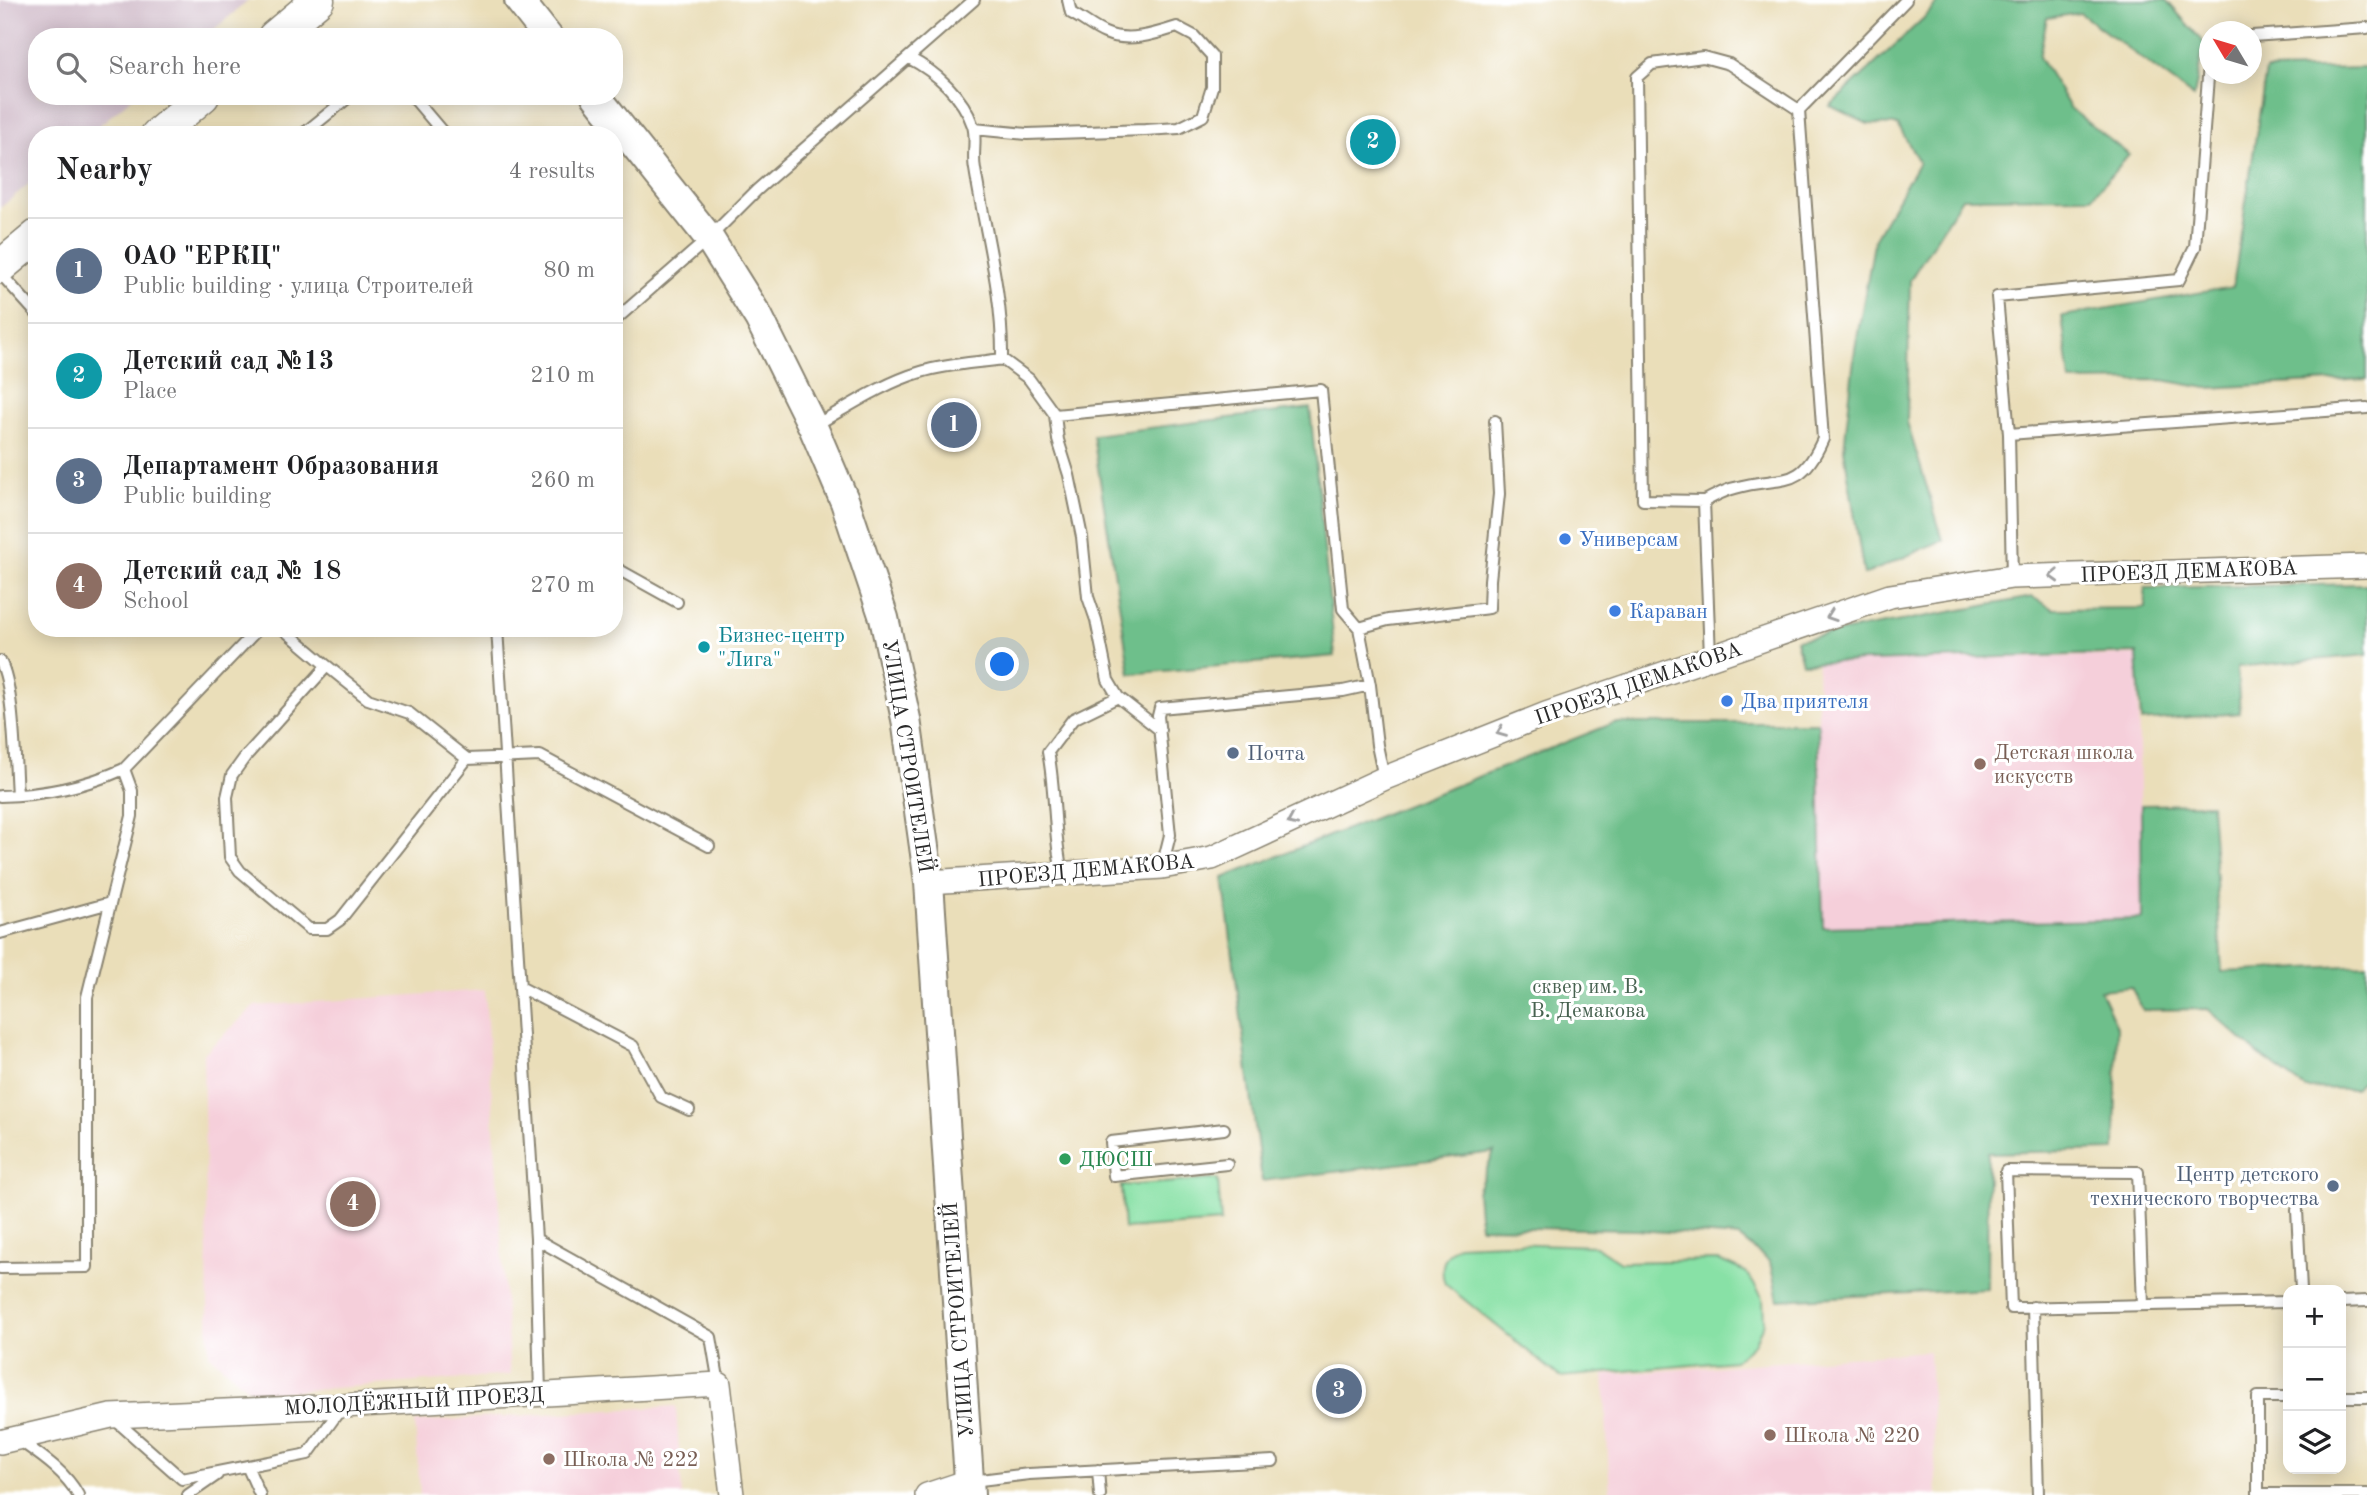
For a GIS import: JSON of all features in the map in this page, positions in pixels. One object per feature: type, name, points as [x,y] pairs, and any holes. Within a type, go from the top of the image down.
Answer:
[{"type":"main road","points":[[285,28],[318,0]]},
{"type":"main road","points":[[168,126],[192,105]]},
{"type":"main road","points":[[0,267],[28,244]]},
{"type":"street","points":[[519,0],[541,28]]},
{"type":"street","name":"УЛИЦА СТРОИТЕЛЕЙ","points":[[603,105],[620,126]]},
{"type":"street","name":"УЛИЦА СТРОИТЕЛЕЙ","points":[[623,130],[709,239],[759,318],[813,427],[845,502],[884,618],[906,719],[929,882],[969,1488]]},
{"type":"street","name":"ПРОЕЗД ДЕМАКОВА","points":[[929,882],[1163,867],[1212,858],[1385,778],[1546,714],[1890,596],[2012,577],[2367,566]]},
{"type":"street","points":[[719,1384],[732,1495]]},
{"type":"street","name":"МОЛОДЁЖНЫЙ ПРОЕЗД","points":[[8,1440],[111,1416],[342,1406],[719,1384]]},
{"type":"street","points":[[927,1495],[969,1488]]},
{"type":"lane","points":[[623,313],[709,239],[757,190],[974,0]]},
{"type":"lane","points":[[974,129],[1027,134],[1179,128],[1203,116],[1212,87],[1212,56],[1194,36],[1177,27],[1150,35],[1118,38],[1102,32],[1071,13],[1068,0]]},
{"type":"lane","points":[[1799,110],[1729,64],[1703,57],[1652,64],[1637,77],[1643,500],[1704,501],[1735,487],[1785,481],[1805,470],[1815,458],[1823,439],[1799,110],[1906,0]]},
{"type":"lane","points":[[2262,35],[2367,28]]},
{"type":"lane","points":[[909,58],[924,66],[945,84],[962,104],[974,129],[974,165],[987,241],[997,276],[1002,359]]},
{"type":"lane","points":[[2012,577],[2009,434],[1997,297],[2179,279],[2195,247],[2207,84]]},
{"type":"lane","points":[[313,126],[339,105]]},
{"type":"lane","points":[[419,105],[437,126]]},
{"type":"lane","points":[[0,273],[28,304]]},
{"type":"lane","points":[[813,427],[896,381],[922,372],[1002,359],[1029,379],[1055,415],[1058,440],[1069,475],[1082,537],[1088,597],[1096,620],[1108,680],[1118,697],[1160,730]]},
{"type":"lane","points":[[1055,415],[1321,390],[1343,609],[1359,628],[1370,685],[1377,745],[1385,778]]},
{"type":"lane","points":[[2009,434],[2367,408]]},
{"type":"lane","points":[[1359,628],[1388,620],[1489,608],[1499,494],[1494,421]]},
{"type":"lane","points":[[1704,501],[1710,657]]},
{"type":"lane","points":[[623,572],[677,602]]},
{"type":"lane","points":[[0,796],[98,781],[124,769],[250,637]]},
{"type":"lane","points":[[293,637],[368,699],[409,713],[467,759],[540,755],[709,846]]},
{"type":"lane","points":[[497,637],[536,1239],[540,1394]]},
{"type":"lane","points":[[0,661],[4,667],[9,691],[17,795]]},
{"type":"lane","points":[[327,666],[244,757],[232,775],[226,797],[230,858],[240,871],[309,929],[327,929],[340,920],[467,759]]},
{"type":"lane","points":[[1163,867],[1170,835],[1158,716],[1160,708],[1343,691],[1370,685]]},
{"type":"lane","points":[[1062,872],[1057,850],[1053,777],[1048,752],[1073,719],[1118,697]]},
{"type":"lane","points":[[0,1268],[87,1267],[87,997],[132,816],[132,791],[124,769]]},
{"type":"lane","points":[[0,933],[110,903]]},
{"type":"lane","points":[[520,987],[632,1046],[661,1097],[689,1110]]},
{"type":"lane","points":[[1224,1129],[1111,1142],[1114,1176],[1227,1164]]},
{"type":"lane","points":[[2143,1305],[2138,1172],[2006,1171],[2011,1308],[2283,1302]]},
{"type":"lane","points":[[2297,1210],[2301,1285]]},
{"type":"lane","points":[[536,1239],[711,1337],[719,1384]]},
{"type":"lane","points":[[2346,1302],[2367,1301]]},
{"type":"lane","points":[[2033,1307],[2038,1495]]},
{"type":"lane","points":[[2283,1397],[2258,1397],[2258,1494],[2367,1494]]},
{"type":"lane","points":[[2346,1397],[2367,1397]]},
{"type":"lane","points":[[111,1416],[181,1479],[307,1454],[342,1406]]},
{"type":"lane","points":[[8,1440],[46,1459],[73,1486],[78,1495]]},
{"type":"lane","points":[[969,1488],[1029,1475],[1273,1461]]},
{"type":"lane","points":[[247,1466],[260,1495]]},
{"type":"lane","points":[[1098,1470],[1100,1495]]},
{"type":"lane","points":[[188,1495],[222,1471]]},
{"type":"shaded area","points":[[0,0],[249,0],[216,28],[28,28],[28,105],[123,105],[99,126],[28,126],[28,185],[0,208]]},
{"type":"shaded area","name":"Детская школа искусств","points":[[2137,655],[2143,919],[1823,927],[1817,663]]},
{"type":"shaded area","points":[[485,990],[510,1375],[254,1394],[209,1354],[203,1054],[255,1006]]},
{"type":"shaded area","name":"Школа № 220","points":[[1929,1351],[1937,1495],[1610,1495],[1604,1375]]},
{"type":"shaded area","name":"Школа № 222","points":[[676,1406],[682,1495],[420,1495],[415,1422]]},
{"type":"green space","points":[[1939,0],[2166,0],[2199,37],[2199,70],[2194,97],[2080,13],[2047,18],[2039,57],[2071,109],[2129,155],[2092,197],[1962,198],[1910,280],[1907,422],[1943,540],[1864,575],[1844,449],[1855,349],[1875,238],[1919,162],[1898,125],[1868,124],[1830,106],[1927,15]]},
{"type":"green space","points":[[2367,68],[2367,379],[2207,388],[2162,380],[2070,381],[2062,316],[2233,287],[2266,70]]},
{"type":"green space","points":[[1310,408],[1335,656],[1130,674],[1093,435]]},
{"type":"green space","points":[[2367,584],[2367,655],[2237,667],[2240,713],[2141,721],[2137,653],[1802,663],[1796,640],[2032,597],[2053,609],[2146,608],[2145,588]]},
{"type":"green space","name":"сквер им. В. В. Демакова","points":[[1614,723],[1818,723],[1823,927],[2142,919],[2141,805],[2211,804],[2222,972],[2367,965],[2367,1077],[2355,1089],[2305,1088],[2258,1054],[2208,1009],[2143,1010],[2131,987],[2100,990],[2117,1027],[2115,1150],[1988,1153],[1987,1289],[1778,1300],[1770,1262],[1739,1237],[1637,1230],[1480,1227],[1477,1192],[1494,1152],[1262,1181],[1223,878]]},
{"type":"green space","points":[[1218,1179],[1221,1222],[1124,1229],[1121,1186]]},
{"type":"green space","points":[[1505,1243],[1595,1246],[1620,1262],[1718,1260],[1746,1272],[1763,1298],[1764,1323],[1754,1344],[1734,1361],[1560,1377],[1445,1284],[1444,1262],[1458,1245]]},
{"type":"place","name":"Детский сад №13","points":[[1373,142]]},
{"type":"place","name":"ОАО \"ЕРКЦ\"","points":[[954,425]]},
{"type":"place","name":"Универсам","points":[[1565,539]]},
{"type":"place","name":"Караван","points":[[1615,611]]},
{"type":"place","name":"Бизнес-центр \"Лига\"","points":[[704,647]]},
{"type":"place","name":"Два приятеля","points":[[1727,701]]},
{"type":"place","name":"Почта","points":[[1233,753]]},
{"type":"place","name":"Детская школа искусств","points":[[1980,764]]},
{"type":"place","name":"ДЮСШ","points":[[1065,1159]]},
{"type":"place","name":"Центр детского технического творчества","points":[[2333,1186]]},
{"type":"place","name":"Детский сад № 18","points":[[353,1204]]},
{"type":"place","name":"Департамент Образования","points":[[1339,1391]]},
{"type":"place","name":"Школа № 220","points":[[1770,1435]]},
{"type":"place","name":"Школа № 222","points":[[549,1459]]}]
